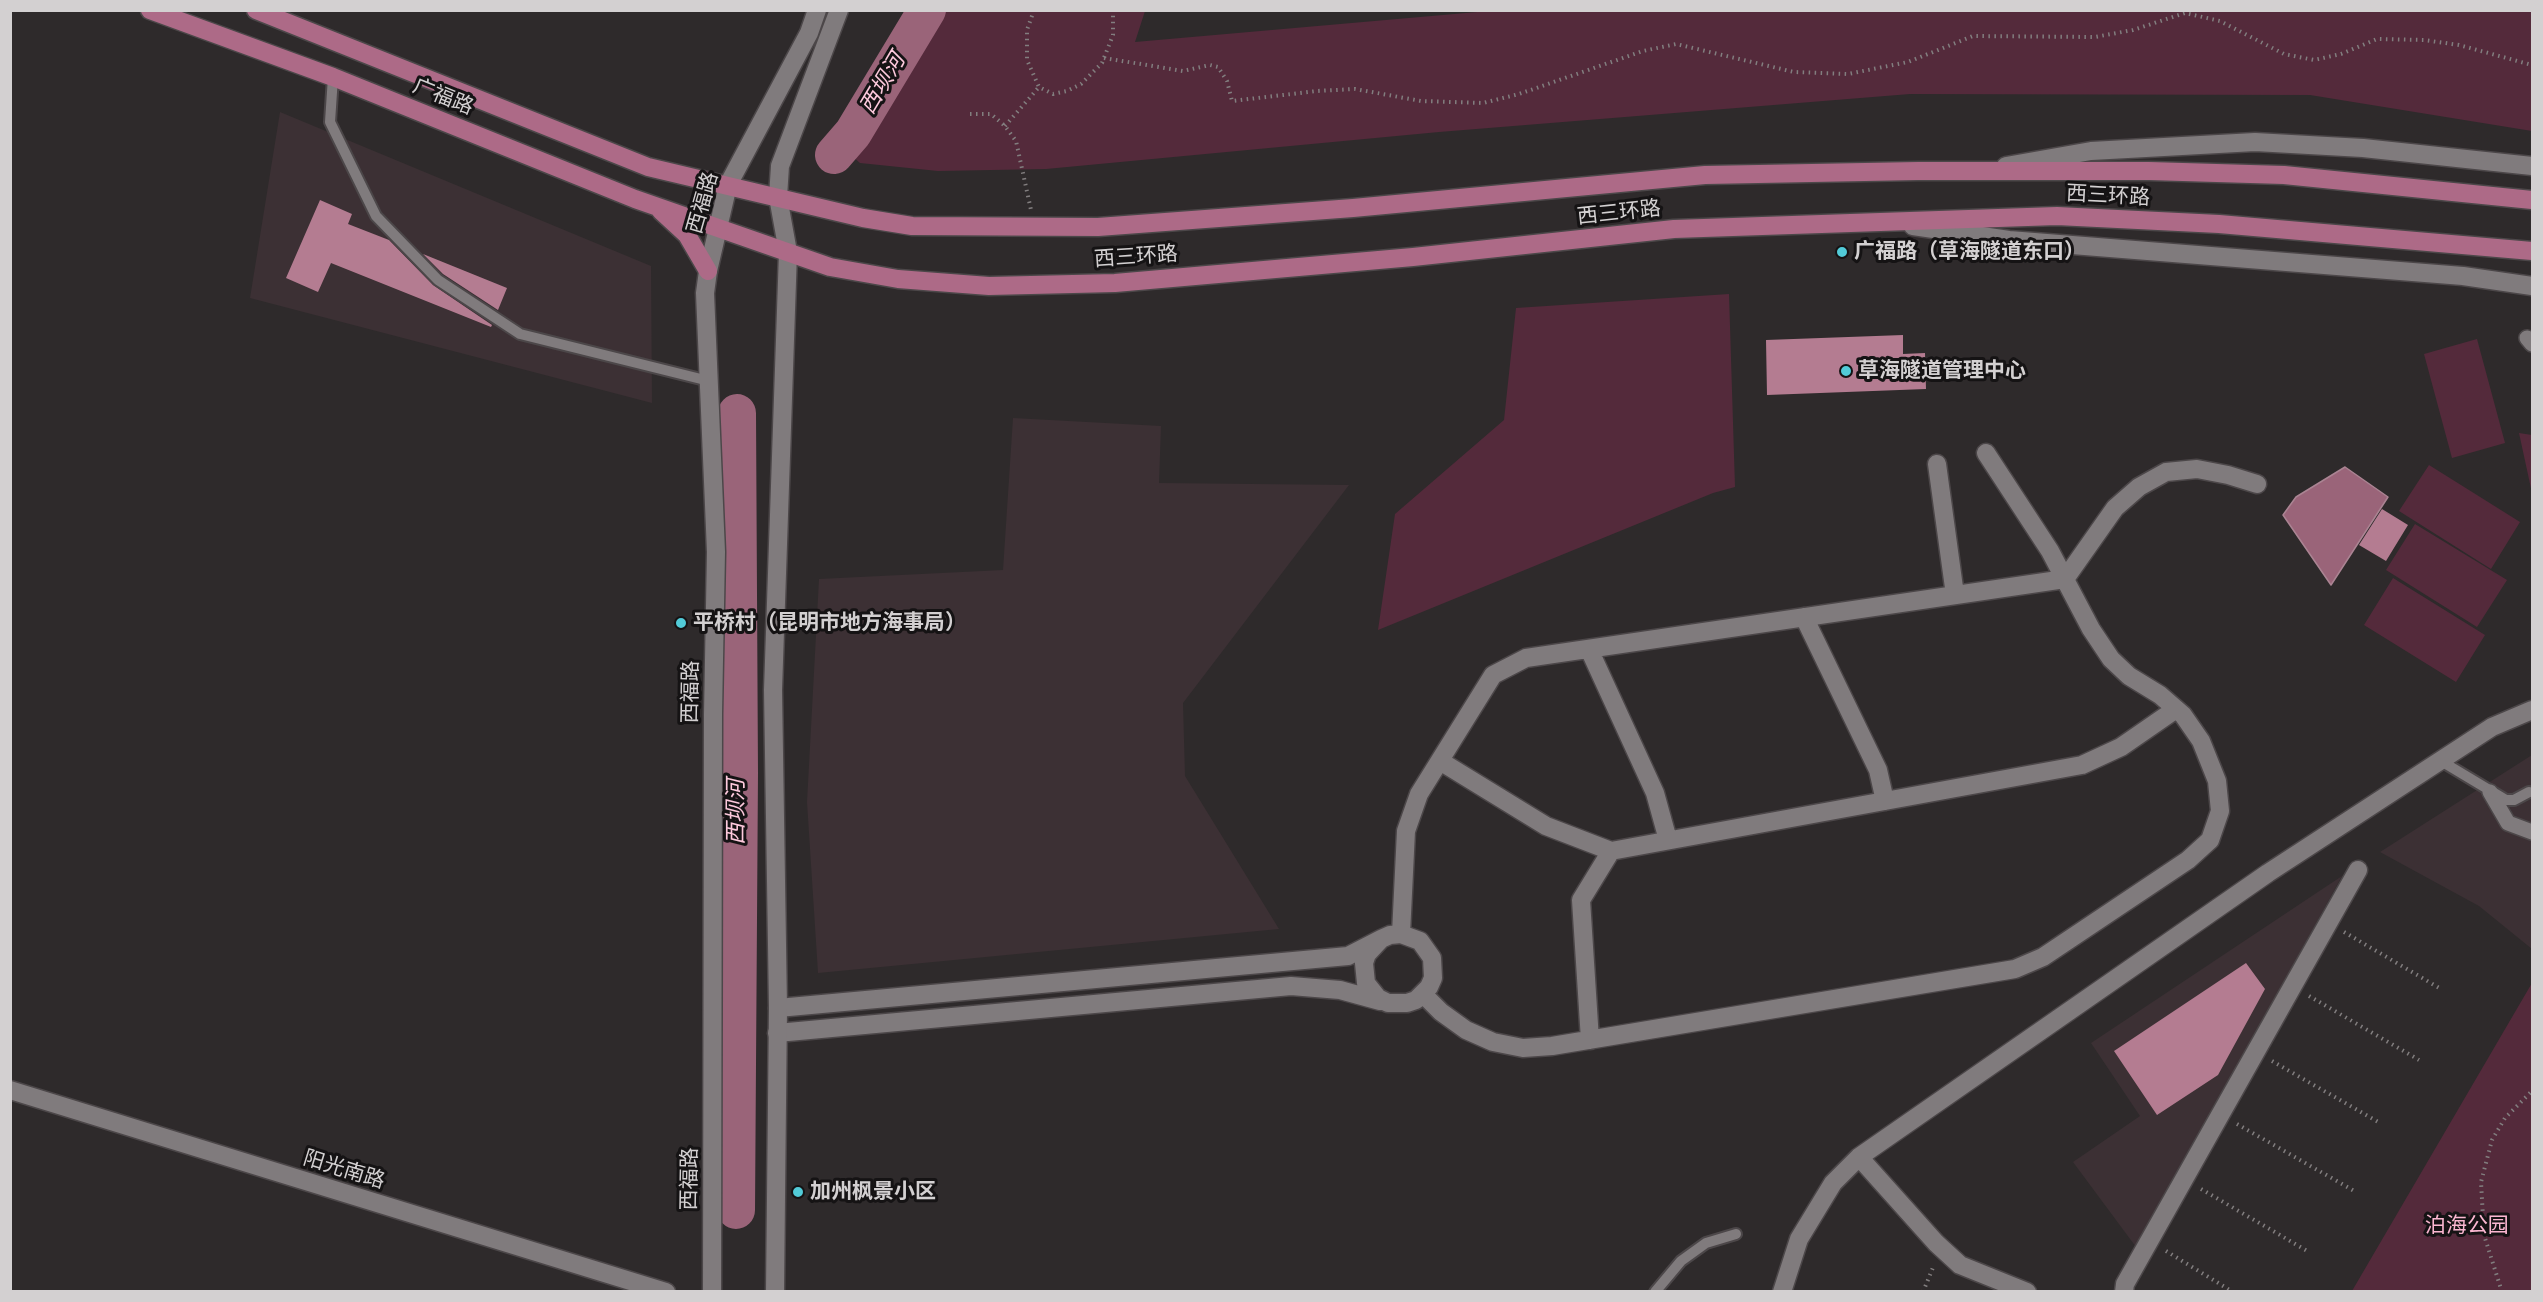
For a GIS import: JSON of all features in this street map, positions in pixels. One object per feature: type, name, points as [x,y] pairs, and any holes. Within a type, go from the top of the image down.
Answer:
[{"type":"main road","name":"广福路","points":[[150,10],[333,77],[655,206],[718,227]]},
{"type":"main road","name":"广福路","points":[[256,10],[648,167],[778,197]]},
{"type":"main road","name":"西三环路","points":[[778,197],[863,218],[912,226],[1035,228],[1098,227],[1353,208],[1706,175],[1981,171],[2149,171],[2284,175],[2532,200]]},
{"type":"main road","points":[[655,206],[687,235],[708,271]]},
{"type":"main road","name":"西三环路","points":[[718,227],[830,267],[898,279],[989,286],[1115,283],[1413,257],[1674,229],[2057,216],[2219,224],[2532,252]]},
{"type":"street","name":"西福路","points":[[712,1292],[713,714],[716,552],[705,293],[728,185],[809,33],[817,10]]},
{"type":"street","points":[[775,1292],[778,1008],[773,690],[788,252],[778,197],[780,166],[839,10]]},
{"type":"street","points":[[1981,171],[2091,151],[2255,142],[2363,148],[2532,165]]},
{"type":"street","points":[[1885,222],[2009,240],[2452,275],[2532,286]]},
{"type":"street","points":[[1423,994],[1441,1012],[1466,1030],[1492,1042],[1523,1048],[1590,1040],[2015,969],[2043,957],[2188,860],[2210,840],[2220,811],[2217,780],[2201,741],[2176,709],[2160,695],[2129,676],[2112,659],[2091,629],[2050,551],[1986,453]]},
{"type":"street","points":[[1937,464],[1955,595]]},
{"type":"street","points":[[1401,934],[1406,831],[1419,794],[1493,675],[1526,658],[2064,579],[2115,508],[2139,487],[2166,472],[2197,469],[2257,484]]},
{"type":"street","points":[[1804,617],[1878,770],[1885,801]]},
{"type":"street","points":[[1589,649],[1655,793],[1668,840]]},
{"type":"street","points":[[1440,761],[1546,826],[1611,851],[2082,765],[2121,747],[2176,709]]},
{"type":"street","points":[[1782,1292],[1799,1239],[1833,1183],[1859,1157],[2268,873],[2492,727],[2532,710]]},
{"type":"street","points":[[2490,792],[2508,823],[2532,832]]},
{"type":"street","points":[[1590,1040],[1581,900],[1611,851]]},
{"type":"street","points":[[2124,1292],[2126,1284],[2184,1179],[2358,870]]},
{"type":"street","points":[[777,1033],[1291,986],[1340,990],[1388,1003],[1407,1003],[1423,994],[1433,978],[1432,958],[1420,941],[1401,934],[1381,939],[1348,956],[778,1008]]},
{"type":"street","points":[[1381,939],[1367,954],[1364,973],[1371,991],[1388,1003]]},
{"type":"street","name":"阳光南路","points":[[10,1090],[666,1292]]},
{"type":"street","points":[[1859,1157],[1960,1265],[2027,1292]]},
{"type":"lane","points":[[333,77],[330,122],[376,216],[438,280],[520,334],[709,381]]},
{"type":"lane","points":[[2440,761],[2506,800],[2514,800],[2529,792]]},
{"type":"lane","points":[[1655,1292],[1681,1261],[1706,1243],[1736,1234]]},
{"type":"path","points":[[1034,10],[1027,30],[1026,45],[1029,67],[1039,87],[1053,94],[1067,91],[1092,75],[1104,58],[1113,35],[1113,10]]},
{"type":"path","points":[[1104,58],[1183,71],[1210,65],[1218,68],[1227,81],[1232,101],[1355,89],[1421,101],[1483,104],[1519,94],[1643,51],[1676,44],[1794,72],[1848,74],[1908,62],[1973,36],[2095,37],[2133,30],[2185,13],[2220,21],[2284,54],[2314,60],[2341,54],[2377,39],[2424,40],[2459,45],[2532,65]]},
{"type":"path","points":[[1005,126],[1039,87]]},
{"type":"path","points":[[970,114],[991,114],[1005,126],[1016,141],[1035,228]]},
{"type":"path","points":[[2328,923],[2441,989]]},
{"type":"path","points":[[2292,987],[2419,1060]]},
{"type":"path","points":[[2256,1051],[2380,1124]]},
{"type":"path","points":[[2502,1292],[2484,1235],[2481,1182],[2492,1140],[2505,1118],[2532,1091]]},
{"type":"path","points":[[2221,1114],[2356,1192]]},
{"type":"path","points":[[2184,1179],[2309,1252]]},
{"type":"path","points":[[2150,1242],[2233,1292]]},
{"type":"path","points":[[1923,1292],[1942,1248]]},
{"type":"shaded area","points":[[280,112],[651,266],[652,403],[250,298]]},
{"type":"shaded area","points":[[1013,418],[1161,426],[1159,483],[1349,485],[1183,703],[1185,776],[1279,929],[818,973],[807,802],[819,579],[1003,570]]},
{"type":"shaded area","points":[[2345,467],[2388,497],[2331,585],[2283,515],[2296,497]]},
{"type":"shaded area","points":[[2532,755],[2532,949],[2479,906],[2380,852]]},
{"type":"shaded area","points":[[2342,876],[2180,1172],[2136,1247],[2073,1162],[2140,1116],[2091,1043]]},
{"type":"green space","points":[[1500,10],[2532,11],[2532,131],[2310,95],[1910,94],[1439,132],[1046,169],[938,171],[860,163],[852,156],[933,31],[943,11],[1145,11],[1135,42]]},
{"type":"green space","points":[[1729,294],[1735,487],[1713,493],[1378,630],[1395,514],[1504,420],[1516,308]]},
{"type":"green space","points":[[2477,339],[2505,443],[2452,458],[2424,354]]},
{"type":"green space","points":[[2519,433],[2532,435],[2532,493]]},
{"type":"green space","points":[[2429,465],[2520,522],[2491,569],[2399,511]]},
{"type":"green space","points":[[2415,524],[2507,580],[2477,627],[2386,570]]},
{"type":"green space","points":[[2393,578],[2485,635],[2456,682],[2364,625]]},
{"type":"green space","name":"泊海公园","points":[[2532,983],[2532,1291],[2352,1291]]},
{"type":"building","points":[[320,200],[352,214],[348,224],[389,240],[433,285],[492,325],[491,327],[331,263],[318,292],[286,278]]},
{"type":"building","points":[[423,254],[507,288],[498,310],[443,274]]},
{"type":"building","name":"草海隧道管理中心","points":[[1903,335],[1903,354],[1925,353],[1926,389],[1767,395],[1766,340]]},
{"type":"building","points":[[2382,509],[2408,525],[2386,561],[2359,545]]},
{"type":"building","points":[[2246,963],[2265,989],[2218,1075],[2157,1115],[2114,1051]]},
{"type":"waterway","name":"西坝河","points":[[834,155],[853,133],[927,10]]},
{"type":"waterway","name":"西坝河","points":[[736,1210],[739,773],[737,413]]},
{"type":"place","name":"广福路（草海隧道东口）","points":[[1842,252]]},
{"type":"place","name":"草海隧道管理中心","points":[[1846,371]]},
{"type":"place","name":"平桥村（昆明市地方海事局）","points":[[681,623]]},
{"type":"place","name":"加州枫景小区","points":[[798,1192]]}]
